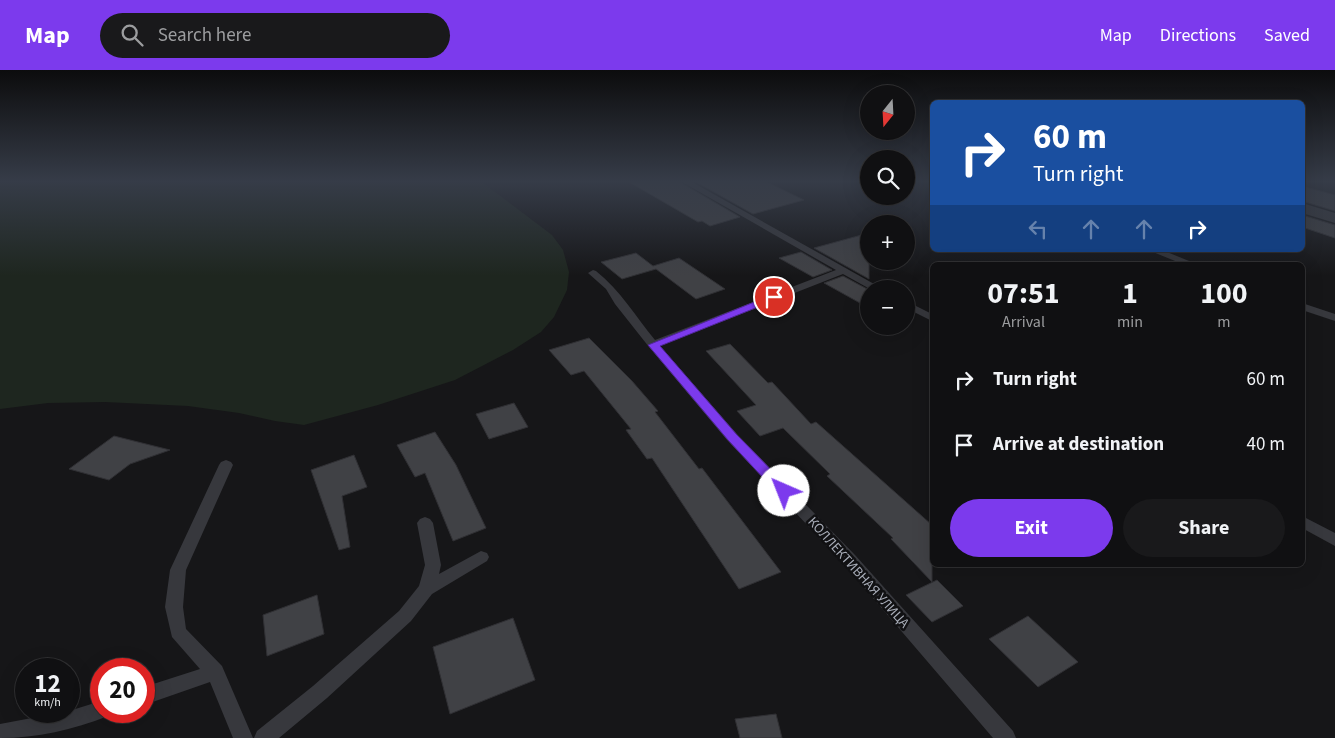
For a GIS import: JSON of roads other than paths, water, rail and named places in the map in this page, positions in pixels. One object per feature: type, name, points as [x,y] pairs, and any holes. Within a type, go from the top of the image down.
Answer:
[{"type":"street","points":[[1319,213],[1335,218]]},
{"type":"lane","points":[[742,213],[862,280]]},
{"type":"lane","points":[[1158,252],[1186,262]]},
{"type":"lane","points":[[653,345],[844,270]]},
{"type":"lane","name":"КОЛЛЕКТИВНАЯ УЛИЦА","points":[[593,274],[610,288],[653,345],[732,437],[849,559],[1006,738]]},
{"type":"lane","points":[[1305,307],[1335,318]]},
{"type":"lane","points":[[915,309],[930,317]]},
{"type":"lane","points":[[226,465],[178,570],[174,607],[178,632],[215,672],[243,738]]},
{"type":"lane","points":[[425,523],[433,564],[426,590]]},
{"type":"lane","points":[[1305,523],[1335,540]]},
{"type":"lane","points":[[264,738],[320,692],[405,616],[426,590],[481,557]]},
{"type":"lane","points":[[155,692],[215,672]]},
{"type":"lane","points":[[0,734],[63,721],[90,713]]}]
